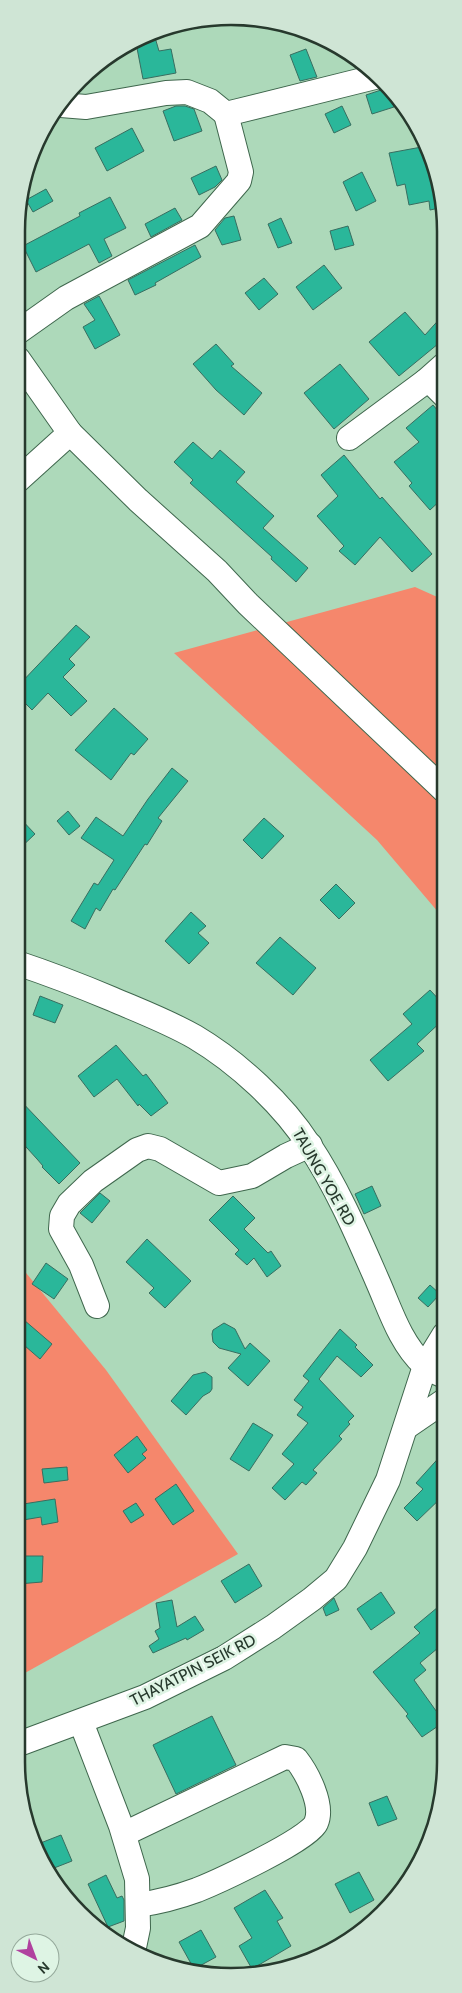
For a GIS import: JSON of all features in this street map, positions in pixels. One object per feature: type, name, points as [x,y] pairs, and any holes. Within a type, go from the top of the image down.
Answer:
[{"type":"street","points":[[226,114],[370,78]]},
{"type":"street","points":[[25,325],[66,298],[200,226],[239,181],[240,172],[226,114],[210,101],[187,92],[166,93],[86,106],[69,105]]},
{"type":"street","points":[[25,369],[70,433],[138,500],[217,571],[248,604],[437,783]]},
{"type":"street","points":[[349,438],[435,388]]},
{"type":"street","points":[[25,474],[70,433]]},
{"type":"street","name":"TAUNG YOE RD","points":[[25,966],[55,976],[154,1017],[194,1037],[222,1055],[281,1109],[310,1145],[332,1185],[354,1229],[399,1330],[410,1348],[434,1371]]},
{"type":"street","points":[[97,1306],[80,1265],[61,1229],[62,1216],[69,1204],[93,1181],[136,1150],[148,1146],[160,1149],[219,1184],[252,1176],[286,1156],[310,1145]]},
{"type":"street","name":"THAYATPIN SEIK RD","points":[[25,1742],[146,1697],[224,1658],[273,1627],[336,1579],[355,1548],[388,1480],[406,1427],[434,1371]]},
{"type":"street","points":[[406,1427],[437,1406]]},
{"type":"street","points":[[81,1722],[124,1834],[137,1880],[138,1928],[135,1944]]},
{"type":"street","points":[[124,1834],[285,1757],[296,1759],[306,1772],[318,1812],[316,1824],[310,1832],[283,1849],[198,1890],[162,1901],[138,1905]]},
{"type":"shaded area","points":[[415,587],[437,597],[437,911],[377,840],[174,653]]},
{"type":"shaded area","points":[[25,1272],[106,1370],[238,1554],[25,1673]]},
{"type":"building","points":[[156,40],[159,51],[171,49],[176,73],[143,79],[137,48]]},
{"type":"building","points":[[306,49],[317,77],[300,81],[290,55]]},
{"type":"building","points":[[381,90],[394,107],[372,114],[366,95]]},
{"type":"building","points":[[176,106],[194,109],[202,131],[174,141],[163,111]]},
{"type":"building","points":[[342,106],[351,125],[334,133],[325,114]]},
{"type":"building","points":[[132,128],[144,151],[107,171],[95,148]]},
{"type":"building","points":[[419,147],[430,178],[436,209],[430,210],[429,201],[409,205],[405,184],[397,186],[389,153]]},
{"type":"building","points":[[216,166],[222,180],[215,187],[199,195],[191,178]]},
{"type":"building","points":[[362,172],[376,201],[356,211],[343,182]]},
{"type":"building","points":[[46,189],[53,201],[33,212],[27,202],[28,199]]},
{"type":"building","points":[[110,197],[126,228],[104,239],[112,256],[99,263],[89,244],[36,272],[25,250],[25,245],[80,216],[79,213]]},
{"type":"building","points":[[175,208],[182,220],[151,237],[145,224]]},
{"type":"building","points":[[234,216],[241,240],[222,245],[215,230],[225,218]]},
{"type":"building","points":[[281,218],[292,243],[278,248],[268,224]]},
{"type":"building","points":[[348,226],[354,245],[335,250],[330,231]]},
{"type":"building","points":[[195,245],[201,257],[155,283],[156,285],[135,295],[128,280]]},
{"type":"building","points":[[324,265],[342,288],[313,310],[296,287]]},
{"type":"building","points":[[264,278],[278,294],[259,310],[245,293]]},
{"type":"building","points":[[99,296],[120,335],[95,349],[83,327],[95,320],[84,304]]},
{"type":"building","points":[[405,312],[425,335],[437,322],[437,345],[399,376],[369,342]]},
{"type":"building","points":[[216,344],[234,364],[231,366],[262,393],[244,415],[216,390],[193,364]]},
{"type":"building","points":[[340,364],[369,399],[334,429],[304,393]]},
{"type":"building","points":[[433,405],[437,410],[437,504],[430,510],[409,486],[412,483],[394,462],[419,442],[406,428]]},
{"type":"building","points":[[193,442],[212,459],[220,450],[245,472],[236,482],[274,516],[263,528],[308,568],[296,582],[271,559],[272,557],[190,483],[193,480],[174,462]]},
{"type":"building","points":[[344,455],[380,499],[382,497],[432,554],[412,572],[380,537],[355,565],[339,551],[344,546],[317,516],[338,496],[321,475]]},
{"type":"building","points":[[76,625],[90,637],[69,659],[75,665],[63,677],[87,701],[71,716],[48,693],[32,710],[25,703],[25,679]]},
{"type":"building","points":[[114,708],[148,739],[134,755],[131,753],[111,780],[75,750]]},
{"type":"building","points":[[172,768],[188,781],[158,818],[162,821],[147,845],[145,844],[100,911],[96,908],[85,929],[71,921],[94,883],[98,885],[114,860],[81,838],[96,817],[123,836]]},
{"type":"building","points":[[68,811],[80,826],[69,835],[57,821]]},
{"type":"building","points":[[264,818],[284,836],[262,859],[243,840]]},
{"type":"building","points":[[25,823],[35,834],[25,843]]},
{"type":"building","points":[[336,884],[355,903],[339,919],[320,900]]},
{"type":"building","points":[[191,912],[206,926],[198,933],[209,943],[189,964],[165,941]]},
{"type":"building","points":[[280,937],[316,968],[293,995],[256,963]]},
{"type":"building","points":[[430,990],[437,998],[437,1025],[417,1044],[424,1051],[388,1081],[370,1060],[412,1024],[403,1014]]},
{"type":"building","points":[[40,996],[63,1005],[55,1023],[33,1015]]},
{"type":"building","points":[[116,1045],[143,1076],[146,1074],[168,1103],[151,1116],[139,1104],[138,1106],[117,1079],[94,1097],[78,1076]]},
{"type":"building","points":[[25,1105],[80,1163],[59,1184],[25,1146]]},
{"type":"building","points":[[372,1186],[381,1206],[364,1214],[355,1194]]},
{"type":"building","points":[[100,1193],[110,1201],[92,1223],[80,1213]]},
{"type":"building","points":[[233,1196],[255,1218],[244,1229],[268,1253],[271,1251],[281,1266],[267,1277],[254,1258],[247,1265],[235,1254],[239,1250],[209,1220]]},
{"type":"building","points":[[147,1239],[191,1281],[165,1308],[149,1293],[154,1288],[126,1262]]},
{"type":"building","points":[[46,1263],[68,1279],[54,1299],[32,1284]]},
{"type":"building","points":[[430,1285],[437,1291],[437,1297],[428,1307],[418,1298]]},
{"type":"building","points":[[25,1321],[52,1344],[40,1359],[25,1346]]},
{"type":"building","points":[[224,1323],[235,1329],[245,1349],[250,1343],[270,1361],[248,1386],[228,1368],[241,1354],[219,1348],[213,1342],[213,1330]]},
{"type":"building","points":[[340,1329],[357,1345],[355,1347],[373,1365],[361,1377],[337,1356],[319,1379],[354,1416],[348,1422],[350,1424],[339,1436],[342,1439],[313,1470],[317,1473],[306,1485],[302,1482],[285,1500],[272,1488],[294,1464],[282,1454],[308,1423],[297,1415],[303,1407],[294,1400],[309,1381],[303,1376]]},
{"type":"building","points":[[205,1372],[212,1377],[212,1389],[186,1415],[171,1401],[193,1375]]},
{"type":"building","points":[[253,1423],[273,1435],[249,1471],[230,1459]]},
{"type":"building","points":[[137,1436],[147,1450],[142,1454],[146,1458],[128,1473],[114,1455]]},
{"type":"building","points":[[437,1460],[437,1502],[417,1521],[404,1508],[423,1489],[416,1483]]},
{"type":"building","points":[[67,1467],[68,1480],[44,1483],[42,1469]]},
{"type":"building","points":[[176,1484],[194,1511],[173,1525],[155,1499]]},
{"type":"building","points":[[55,1499],[58,1522],[42,1525],[41,1517],[25,1520],[25,1504]]},
{"type":"building","points":[[136,1503],[144,1515],[131,1523],[123,1511]]},
{"type":"building","points":[[25,1556],[43,1556],[42,1582],[25,1583]]},
{"type":"building","points":[[249,1564],[262,1586],[235,1603],[221,1581]]},
{"type":"building","points":[[381,1592],[395,1613],[371,1630],[357,1609]]},
{"type":"building","points":[[334,1598],[339,1610],[326,1616],[323,1608]]},
{"type":"building","points":[[172,1600],[177,1627],[195,1616],[204,1630],[187,1640],[186,1638],[153,1653],[149,1646],[159,1639],[155,1631],[160,1628],[156,1603]]},
{"type":"building","points":[[437,1608],[437,1649],[420,1663],[426,1670],[414,1680],[437,1712],[437,1727],[422,1737],[406,1716],[408,1714],[373,1672],[420,1633],[414,1627]]},
{"type":"building","points":[[212,1716],[236,1765],[176,1794],[153,1745]]},
{"type":"building","points":[[387,1796],[397,1819],[378,1826],[369,1803]]},
{"type":"building","points":[[61,1835],[72,1861],[55,1868],[42,1843]]},
{"type":"building","points":[[359,1872],[374,1900],[350,1913],[335,1884]]},
{"type":"building","points":[[106,1875],[117,1898],[122,1896],[124,1900],[124,1921],[108,1926],[88,1884]]},
{"type":"building","points":[[265,1890],[283,1918],[277,1921],[291,1946],[257,1966],[251,1967],[239,1946],[252,1938],[234,1908]]},
{"type":"building","points":[[201,1930],[216,1957],[200,1965],[191,1964],[179,1942]]}]
